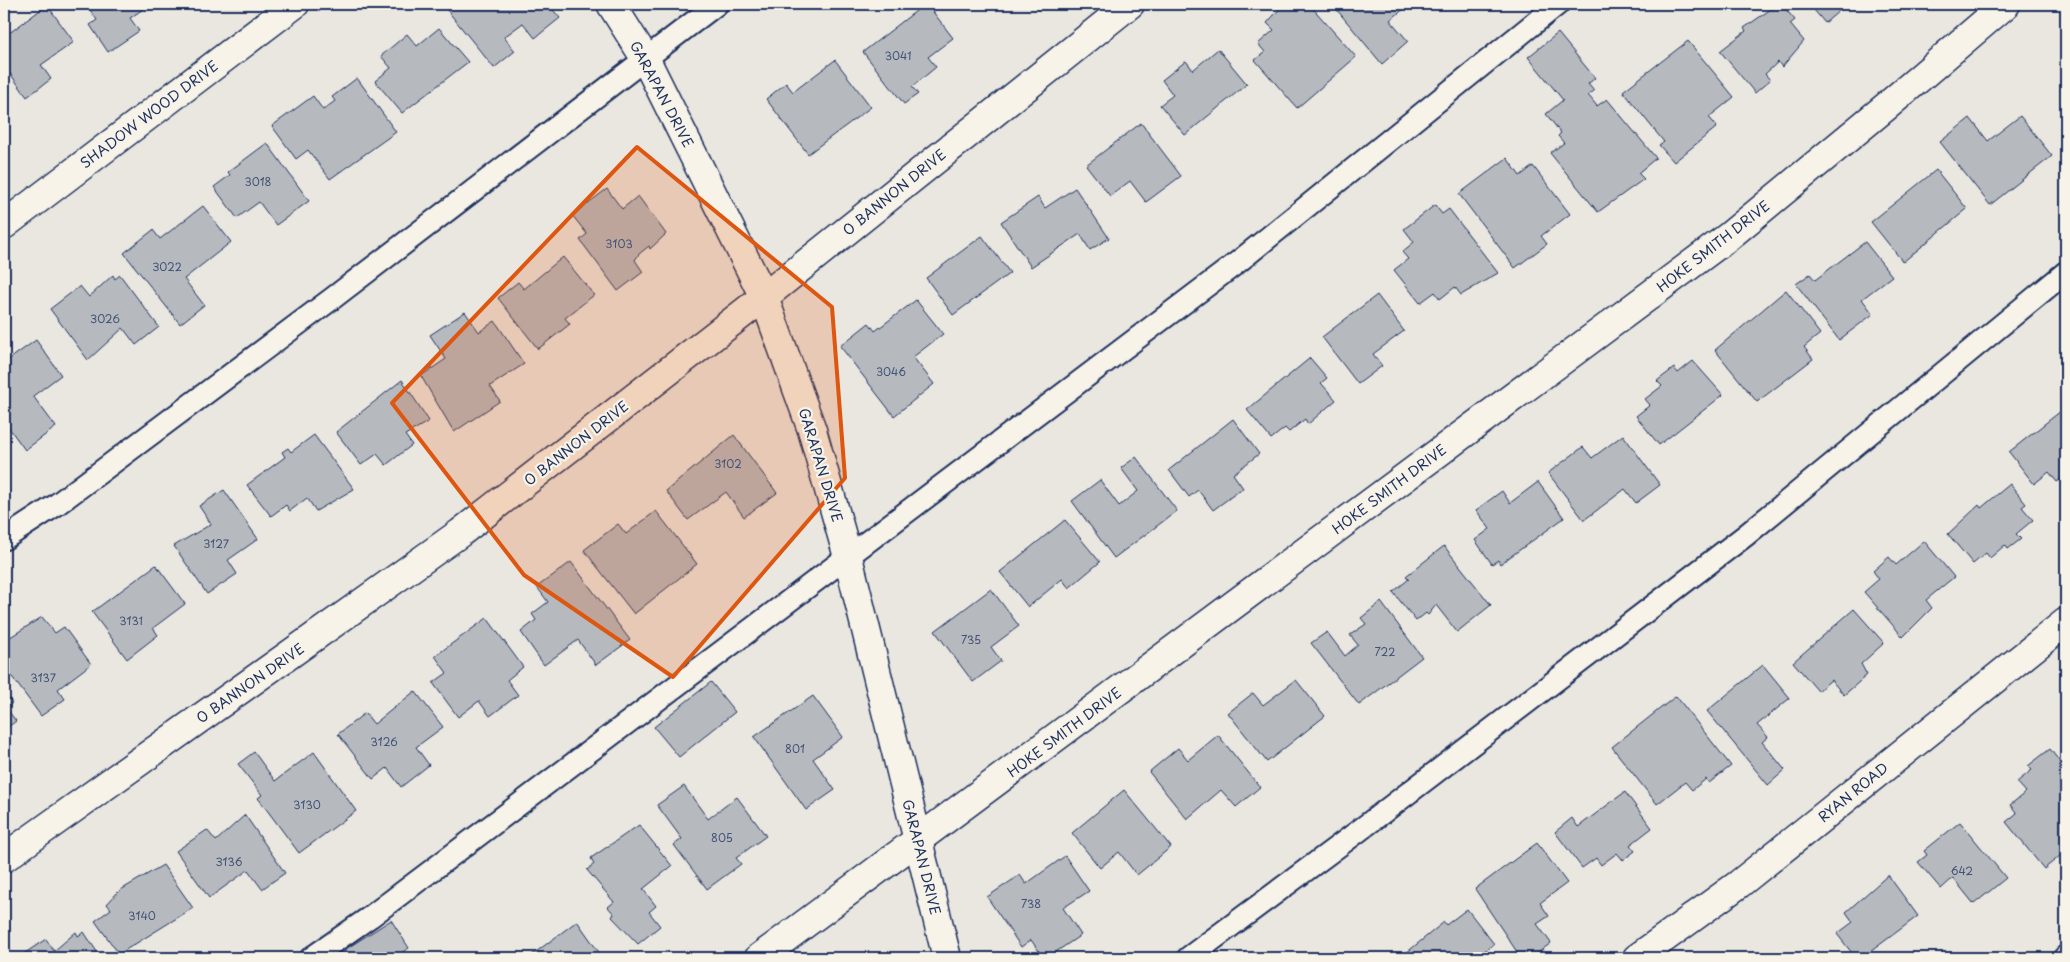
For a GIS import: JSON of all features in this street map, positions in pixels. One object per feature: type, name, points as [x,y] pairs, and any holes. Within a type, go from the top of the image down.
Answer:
[{"type":"street","name":"SHADOW WOOD DRIVE","points":[[4,225],[295,4]]},
{"type":"street","name":"GARAPAN DRIVE","points":[[611,4],[645,58],[764,297],[812,430],[848,557],[947,958]]},
{"type":"street","name":"O BANNON DRIVE","points":[[4,858],[460,533],[764,297],[1130,4]]},
{"type":"street","name":"HOKE SMITH DRIVE","points":[[758,958],[918,841],[1728,237],[1888,105],[2006,4]]},
{"type":"street","name":"RYAN ROAD","points":[[1636,958],[1739,884],[2066,622]]},
{"type":"lane","points":[[4,539],[56,505],[333,298],[717,4]]},
{"type":"lane","points":[[311,958],[370,918],[1238,262],[1558,4]]},
{"type":"lane","points":[[1188,958],[1356,833],[1746,535],[2066,272]]},
{"type":"highlighted area","points":[[637,147],[832,307],[845,478],[673,677],[524,575],[392,403]]},
{"type":"building","points":[[86,4],[149,5],[130,18],[139,31],[108,52],[90,25],[97,20]]},
{"type":"building","points":[[455,4],[548,4],[560,18],[535,38],[523,23],[504,37],[515,51],[494,68],[447,10]]},
{"type":"building","points":[[927,4],[953,38],[928,57],[936,67],[912,87],[918,94],[904,104],[863,52]]},
{"type":"building","points":[[1284,4],[1309,4],[1356,57],[1297,108],[1255,60],[1265,52],[1258,44],[1274,30],[1267,23]]},
{"type":"building","points":[[1332,4],[1410,4],[1390,20],[1408,41],[1382,64]]},
{"type":"building","points":[[1778,4],[1781,4],[1795,20],[1790,24],[1804,41],[1782,67],[1778,62],[1765,74],[1770,80],[1755,93],[1720,51],[1746,31],[1744,28]]},
{"type":"building","points":[[1809,4],[1847,4],[1825,23]]},
{"type":"building","points":[[47,5],[74,42],[41,65],[51,79],[27,97],[4,65],[4,37]]},
{"type":"building","points":[[439,28],[468,62],[402,113],[375,81],[391,68],[381,56],[407,34],[417,46]]},
{"type":"building","points":[[1558,33],[1595,78],[1588,84],[1594,91],[1588,95],[1597,106],[1607,99],[1656,158],[1638,173],[1644,179],[1598,212],[1550,153],[1564,143],[1558,136],[1561,133],[1546,114],[1563,100],[1528,57]]},
{"type":"building","points":[[1688,41],[1734,97],[1709,117],[1717,127],[1674,162],[1659,145],[1664,142],[1623,91]]},
{"type":"building","points":[[1218,49],[1247,84],[1185,135],[1160,105],[1173,95],[1162,80],[1186,61],[1193,70]]},
{"type":"building","points":[[835,60],[871,107],[808,154],[766,99],[786,83],[793,92]]},
{"type":"building","points":[[357,78],[396,132],[330,179],[308,150],[296,159],[272,126],[313,96],[323,110],[335,101],[332,97]]},
{"type":"building","points":[[2020,116],[2052,156],[1990,205],[1940,142],[1970,118],[1988,141]]},
{"type":"building","points":[[1141,123],[1181,176],[1146,202],[1130,181],[1110,196],[1086,165]]},
{"type":"building","points":[[267,143],[309,201],[276,225],[259,202],[237,218],[214,187],[230,175],[228,172]]},
{"type":"building","points":[[1507,158],[1520,176],[1533,166],[1570,214],[1541,236],[1547,244],[1515,268],[1459,194]]},
{"type":"building","points":[[1936,170],[1967,209],[1903,262],[1871,222]]},
{"type":"building","points":[[1075,188],[1109,238],[1090,250],[1080,234],[1031,267],[1001,222],[1038,197],[1045,208]]},
{"type":"building","points":[[607,189],[622,209],[638,196],[666,234],[650,249],[649,246],[639,254],[635,260],[643,272],[618,291],[580,240],[587,234],[572,215]]},
{"type":"building","points":[[1435,205],[1442,214],[1449,209],[1498,273],[1461,295],[1455,287],[1440,299],[1435,292],[1420,303],[1394,270],[1408,259],[1402,252],[1414,242],[1404,229]]},
{"type":"building","points":[[203,206],[231,242],[184,279],[204,305],[180,324],[124,253],[153,230],[160,239]]},
{"type":"building","points":[[982,236],[1010,273],[953,315],[926,278]]},
{"type":"building","points":[[1865,242],[1892,276],[1862,299],[1873,314],[1839,340],[1796,284],[1810,274],[1815,280]]},
{"type":"building","points":[[563,257],[594,295],[565,318],[570,324],[538,349],[498,298],[518,282],[524,289]]},
{"type":"building","points":[[113,275],[115,279],[120,275],[159,327],[136,345],[123,328],[88,360],[50,309],[80,286],[89,297]]},
{"type":"building","points":[[1786,290],[1820,334],[1804,347],[1813,359],[1757,402],[1715,350]]},
{"type":"building","points":[[1377,295],[1404,331],[1373,354],[1382,366],[1358,384],[1322,337]]},
{"type":"building","points":[[916,300],[943,334],[913,357],[934,384],[894,416],[840,346],[869,323],[875,331]]},
{"type":"building","points":[[465,312],[479,332],[495,321],[524,364],[490,386],[500,401],[454,432],[421,376],[446,359],[430,335]]},
{"type":"building","points":[[36,340],[61,375],[33,396],[56,427],[25,450],[4,421],[4,363]]},
{"type":"building","points":[[1310,358],[1327,378],[1321,383],[1336,400],[1308,424],[1305,419],[1289,432],[1285,428],[1271,439],[1247,410]]},
{"type":"building","points":[[1693,361],[1723,395],[1659,445],[1636,416],[1650,405],[1645,399],[1662,386],[1657,381],[1674,368],[1678,373]]},
{"type":"building","points":[[402,380],[429,421],[405,435],[412,445],[386,465],[377,454],[361,465],[336,432]]},
{"type":"building","points":[[2066,407],[2066,475],[2057,482],[2049,472],[2034,484],[2009,452]]},
{"type":"building","points":[[1233,419],[1259,454],[1233,474],[1243,488],[1213,510],[1198,490],[1189,497],[1169,470]]},
{"type":"building","points":[[314,435],[354,489],[316,511],[307,498],[290,511],[286,505],[271,516],[247,485],[285,457],[282,452],[288,448],[291,452]]},
{"type":"building","points":[[734,435],[777,493],[744,517],[726,492],[688,520],[666,491]]},
{"type":"building","points":[[1623,435],[1660,485],[1636,503],[1625,489],[1584,520],[1548,473],[1583,447],[1592,458]]},
{"type":"building","points":[[1136,457],[1177,511],[1114,558],[1072,501],[1100,480],[1119,506],[1138,491],[1121,468]]},
{"type":"building","points":[[1538,482],[1564,518],[1500,564],[1498,560],[1492,564],[1475,540],[1490,529],[1476,510],[1502,491],[1510,503]]},
{"type":"building","points":[[2010,484],[2026,504],[2022,507],[2033,520],[2016,534],[2021,539],[2008,549],[2005,545],[1990,558],[1986,553],[1973,564],[1948,534],[1979,505],[1981,508]]},
{"type":"building","points":[[224,490],[258,539],[228,560],[237,574],[207,594],[174,546],[211,524],[199,506]]},
{"type":"building","points":[[656,511],[697,564],[634,614],[584,550],[618,524],[626,534]]},
{"type":"building","points":[[1065,520],[1100,562],[1069,588],[1062,579],[1028,607],[1000,572]]},
{"type":"building","points":[[1924,541],[1954,577],[1926,600],[1932,608],[1903,637],[1864,592],[1879,579],[1873,571],[1889,557],[1896,565]]},
{"type":"building","points":[[1444,546],[1491,605],[1457,632],[1436,605],[1428,615],[1426,613],[1416,621],[1393,592],[1409,579],[1406,576]]},
{"type":"building","points":[[571,562],[630,640],[596,665],[578,640],[544,665],[521,632],[536,620],[532,614],[548,602],[537,587]]},
{"type":"building","points":[[156,565],[185,604],[153,628],[158,635],[127,659],[92,612]]},
{"type":"building","points":[[991,589],[1019,626],[991,647],[1001,661],[973,682],[935,631]]},
{"type":"building","points":[[1381,602],[1422,657],[1359,705],[1311,643],[1327,632],[1345,656],[1358,645],[1350,635],[1366,624],[1361,618]]},
{"type":"building","points":[[1854,609],[1884,643],[1861,664],[1867,675],[1844,695],[1831,680],[1818,691],[1793,662]]},
{"type":"building","points":[[42,617],[55,633],[64,627],[91,664],[58,689],[65,699],[41,716],[4,666],[4,641]]},
{"type":"building","points":[[487,618],[523,667],[507,680],[518,695],[490,716],[479,701],[458,717],[433,683],[447,673],[435,656]]},
{"type":"building","points":[[1763,665],[1790,698],[1757,725],[1768,737],[1762,742],[1785,770],[1768,785],[1707,711]]},
{"type":"building","points":[[1296,680],[1325,716],[1267,762],[1228,713],[1253,693],[1263,705]]},
{"type":"building","points":[[711,682],[735,712],[679,757],[654,727]]},
{"type":"building","points":[[415,691],[443,727],[416,747],[429,765],[401,787],[387,768],[373,779],[338,734],[365,713],[374,724]]},
{"type":"building","points":[[4,692],[12,703],[6,708],[16,721],[4,730]]},
{"type":"building","points":[[813,696],[843,737],[813,759],[835,790],[806,810],[754,737]]},
{"type":"building","points":[[1676,696],[1731,766],[1709,783],[1706,779],[1692,790],[1685,782],[1657,804],[1612,747]]},
{"type":"building","points":[[1218,735],[1260,787],[1236,807],[1221,790],[1187,819],[1149,772],[1178,748],[1188,760]]},
{"type":"building","points":[[2066,735],[2066,746],[2061,739]]},
{"type":"building","points":[[2050,749],[2066,770],[2066,851],[2044,869],[2006,822],[2017,813],[2010,805],[2026,792],[2017,782],[2032,770],[2028,766]]},
{"type":"building","points":[[254,752],[275,781],[314,752],[356,811],[299,853],[258,798],[262,795],[238,764]]},
{"type":"building","points":[[684,786],[708,819],[737,797],[766,836],[736,858],[741,864],[707,889],[674,845],[682,839],[657,805]]},
{"type":"building","points":[[1124,790],[1171,847],[1137,875],[1119,852],[1100,868],[1072,833]]},
{"type":"building","points":[[1625,792],[1652,828],[1630,845],[1635,851],[1623,860],[1617,853],[1601,865],[1596,858],[1582,868],[1555,832],[1572,818],[1578,827]]},
{"type":"building","points":[[245,815],[285,873],[262,889],[248,870],[209,898],[176,851],[207,830],[216,841]]},
{"type":"building","points":[[1960,822],[2006,878],[1974,904],[1953,878],[1941,889],[1918,862],[1927,855],[1924,851]]},
{"type":"building","points":[[639,825],[672,866],[643,889],[656,906],[649,912],[660,926],[638,944],[612,917],[614,914],[608,907],[614,902],[587,870],[594,864],[591,858]]},
{"type":"building","points":[[1537,843],[1567,883],[1540,903],[1549,916],[1537,924],[1551,943],[1531,958],[1521,958],[1475,889]]},
{"type":"building","points":[[1065,856],[1089,891],[1063,908],[1081,935],[1047,958],[1044,958],[1031,940],[1021,947],[987,897],[1020,875],[1026,884]]},
{"type":"building","points":[[163,865],[193,908],[119,954],[95,921],[111,909],[107,904],[119,891]]},
{"type":"building","points":[[1888,875],[1918,916],[1862,958],[1856,958],[1837,934],[1853,922],[1846,912]]},
{"type":"building","points":[[1467,909],[1494,944],[1475,958],[1400,958],[1444,922],[1446,925]]},
{"type":"building","points":[[391,920],[409,948],[393,958],[332,958]]},
{"type":"building","points":[[577,921],[603,958],[528,958]]},
{"type":"building","points":[[76,932],[78,936],[84,932],[101,958],[19,957],[46,939],[54,951]]},
{"type":"building","points":[[1821,953],[1824,958],[1813,958]]}]
